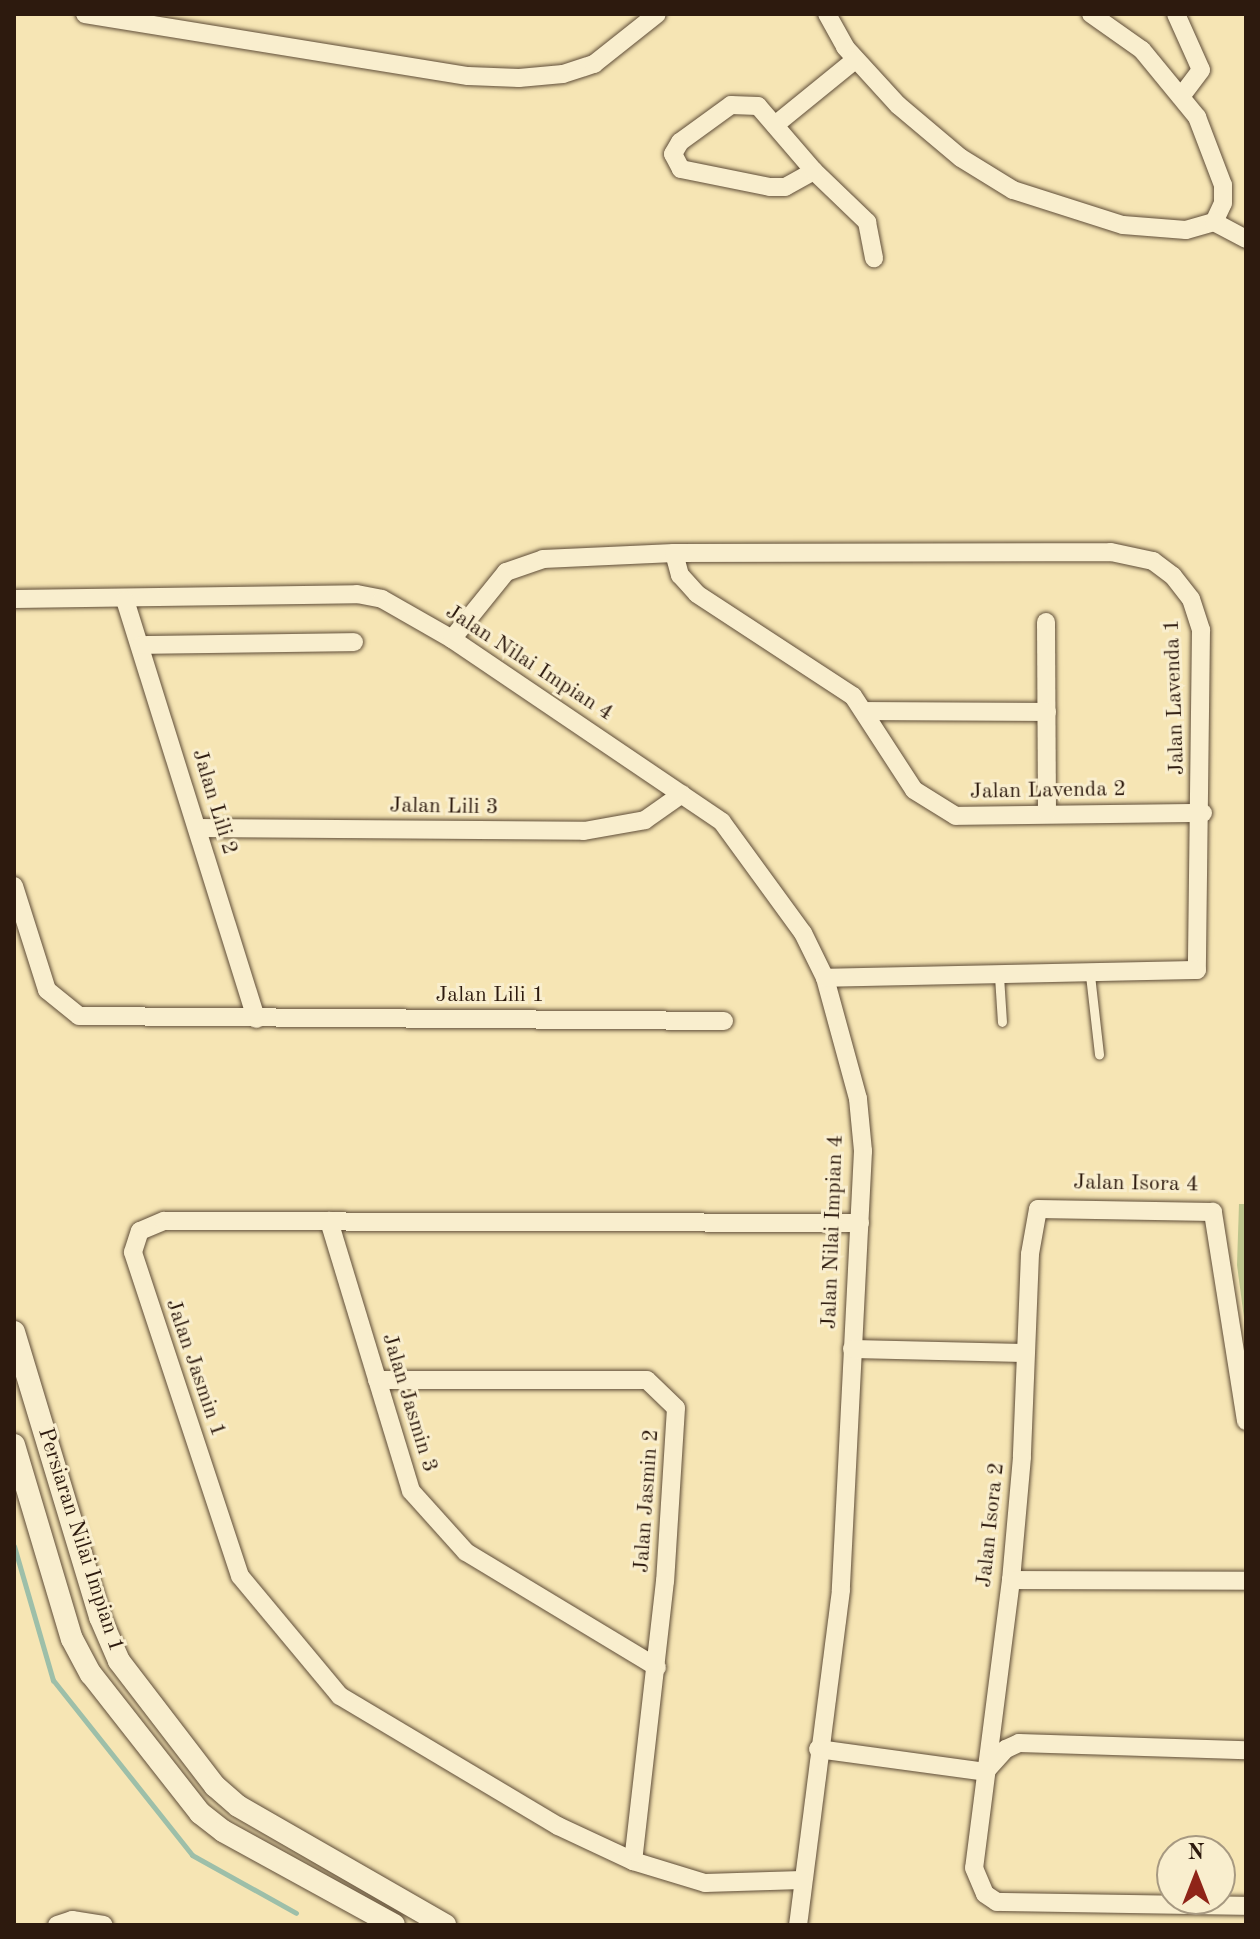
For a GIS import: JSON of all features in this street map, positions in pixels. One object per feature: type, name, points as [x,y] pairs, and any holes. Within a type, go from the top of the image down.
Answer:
[{"type":"street","points":[[85,14],[504,78],[563,74],[594,64],[657,14]]},
{"type":"street","points":[[827,14],[855,60],[961,158],[1013,190],[1123,225],[1186,230],[1214,222],[1246,239]]},
{"type":"street","points":[[1091,14],[1142,50],[1197,117],[1223,185],[1223,203],[1214,222]]},
{"type":"street","points":[[1176,14],[1201,70],[1182,95]]},
{"type":"street","points":[[775,125],[855,60]]},
{"type":"street","points":[[814,171],[785,187],[770,187],[688,171],[674,160],[680,142],[738,103],[758,106],[814,171],[867,222],[874,258]]},
{"type":"street","name":"Jalan Lavenda 1","points":[[452,639],[495,583],[521,564],[674,553],[1111,552],[1153,561],[1180,585],[1200,622],[1203,813],[1197,970],[1090,975],[825,978]]},
{"type":"street","name":"Jalan Lavenda 2","points":[[674,553],[680,575],[697,594],[831,680],[865,711],[914,790],[956,816],[975,820],[1047,812],[1203,813]]},
{"type":"street","name":"Jalan Nilai Impian 4","points":[[14,599],[125,600],[367,594],[452,639],[682,794],[733,835],[803,933],[825,978],[858,1099],[863,1151],[841,1590],[818,1749],[798,1925]]},
{"type":"street","name":"Jalan Lili 2","points":[[125,600],[256,1019]]},
{"type":"street","points":[[1046,622],[1047,812]]},
{"type":"street","points":[[141,645],[354,642]]},
{"type":"street","points":[[865,711],[1047,712]]},
{"type":"street","name":"Jalan Lili 3","points":[[197,828],[584,831],[645,820],[682,794]]},
{"type":"street","name":"Jalan Lili 1","points":[[14,886],[47,990],[76,1015],[724,1021]]},
{"type":"street","name":"Jalan Isora 2","points":[[1038,1209],[1030,1254],[1011,1580],[973,1865],[992,1902],[1246,1906]]},
{"type":"street","name":"Jalan Isora 4","points":[[1038,1209],[1213,1212],[1246,1421]]},
{"type":"street","name":"Jalan Jasmin 1","points":[[802,1880],[705,1883],[633,1861],[558,1826],[340,1696],[240,1576],[135,1265],[134,1241],[140,1231],[164,1221],[860,1223]]},
{"type":"street","name":"Jalan Jasmin 3","points":[[329,1221],[411,1491],[466,1552],[657,1667]]},
{"type":"street","name":"Persiaran Nilai Impian 1","points":[[14,1332],[100,1617],[119,1661],[215,1786],[238,1806],[394,1896],[414,1918],[445,1925]]},
{"type":"street","points":[[852,1349],[1025,1353]]},
{"type":"street","name":"Jalan Jasmin 2","points":[[377,1380],[647,1380],[657,1384],[678,1414],[657,1667],[633,1861]]},
{"type":"street","name":"Persiaran Nilai Impian 1","points":[[14,1445],[81,1661],[200,1813],[223,1831],[345,1897],[382,1922]]},
{"type":"street","points":[[1011,1580],[1246,1581]]},
{"type":"street","points":[[818,1749],[985,1772],[1006,1749],[1019,1743],[1246,1750]]},
{"type":"street","points":[[382,1922],[394,1896]]},
{"type":"street","points":[[345,1897],[354,1925]]},
{"type":"street","points":[[57,1925],[72,1920],[104,1925]]},
{"type":"lane","points":[[1090,975],[1099,1054]]},
{"type":"lane","points":[[999,976],[1002,1022]]},
{"type":"green space","points":[[1239,1204],[1246,1204],[1246,1333],[1237,1265]]},
{"type":"waterway","points":[[14,1546],[53,1680],[192,1855],[296,1913]]}]
